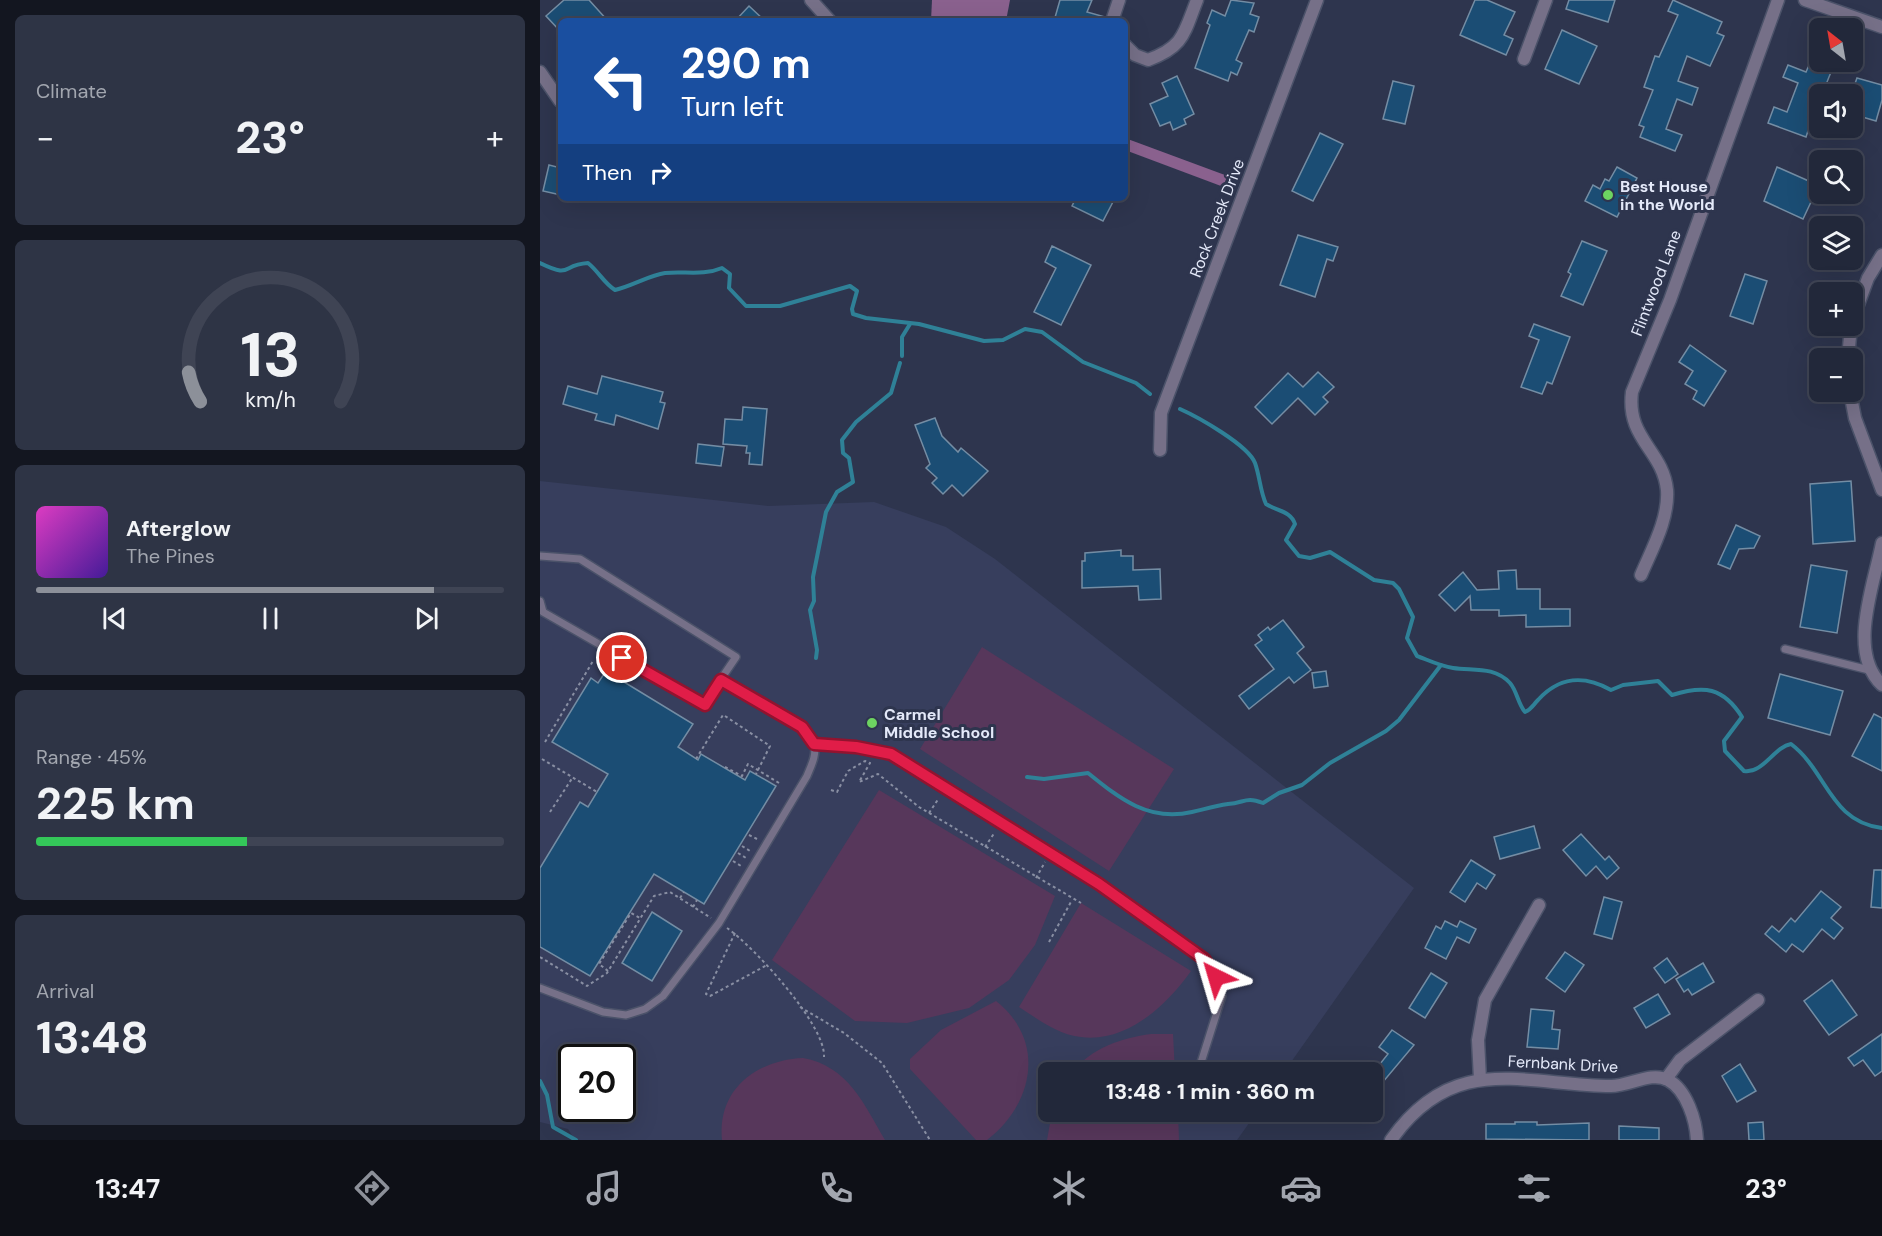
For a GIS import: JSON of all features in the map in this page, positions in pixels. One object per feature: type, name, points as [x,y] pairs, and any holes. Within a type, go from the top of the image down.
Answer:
[{"type":"street","points":[[811,0],[827,18]]},
{"type":"street","points":[[1113,18],[1119,0]]},
{"type":"street","points":[[1128,48],[1135,55],[1148,60],[1168,53],[1181,42],[1197,0]]},
{"type":"street","name":"Rock Creek Drive","points":[[1160,450],[1161,413],[1317,0]]},
{"type":"street","points":[[1524,59],[1546,0]]},
{"type":"street","name":"Flintwood Lane","points":[[1641,575],[1664,519],[1667,492],[1660,468],[1632,421],[1630,407],[1632,392],[1670,300],[1778,0]]},
{"type":"street","points":[[1805,0],[1882,27]]},
{"type":"street","points":[[540,72],[558,97]]},
{"type":"street","points":[[1863,292],[1868,278],[1882,255]]},
{"type":"street","points":[[1852,402],[1855,418],[1882,490]]},
{"type":"street","points":[[1882,543],[1863,637],[1869,670],[1882,685]]},
{"type":"street","points":[[1480,1079],[1478,1040],[1485,1000],[1539,905]]},
{"type":"street","points":[[1697,1140],[1691,1112],[1677,1087],[1666,1079],[1680,1060],[1758,1000]]},
{"type":"street","name":"Fernbank Drive","points":[[1391,1140],[1413,1115],[1432,1100],[1480,1079],[1513,1077],[1608,1086],[1653,1077],[1666,1079]]},
{"type":"lane","points":[[540,556],[580,559],[736,657],[705,705],[543,612],[540,601]]},
{"type":"lane","points":[[1785,649],[1869,670]]},
{"type":"lane","points":[[540,988],[603,1012],[626,1015],[645,1009],[663,996],[719,923],[807,776],[814,757],[814,744],[802,727],[721,680]]},
{"type":"lane","points":[[814,744],[856,747],[891,754],[1099,884],[1204,959],[1216,977],[1222,996],[1201,1062]]},
{"type":"path","points":[[545,741],[593,662]]},
{"type":"path","points":[[696,759],[724,716],[770,746],[756,774]]},
{"type":"path","points":[[542,759],[597,792]]},
{"type":"path","points":[[831,790],[837,792],[848,771],[866,761],[870,763],[859,782],[878,774],[929,813],[1081,903]]},
{"type":"path","points":[[726,767],[741,776],[748,764],[779,783]]},
{"type":"path","points":[[550,812],[573,777]]},
{"type":"path","points":[[929,813],[940,796]]},
{"type":"path","points":[[985,847],[996,830]]},
{"type":"path","points":[[1036,878],[1047,860]]},
{"type":"path","points":[[540,957],[587,986],[608,970],[654,896],[670,892],[711,918]]},
{"type":"path","points":[[680,898],[684,892]]},
{"type":"path","points":[[693,907],[697,900]]},
{"type":"path","points":[[1049,942],[1073,900]]},
{"type":"path","points":[[608,970],[598,964],[631,912],[640,918]]},
{"type":"path","points":[[726,927],[767,965],[800,1007],[822,1045],[824,1058]]},
{"type":"path","points":[[735,933],[706,994],[710,996],[767,965]]},
{"type":"path","points":[[800,1007],[844,1033],[882,1063],[930,1140]]},
{"type":"shaded area","points":[[932,0],[1010,0],[1007,18],[931,18]]},
{"type":"shaded area","points":[[1128,139],[1233,178],[1229,189],[1128,151]]},
{"type":"shaded area","name":"Carmel Middle School","points":[[540,481],[768,506],[874,502],[946,527],[995,559],[1414,888],[1291,1062],[1038,1062],[1038,1122],[1250,1122],[1237,1140],[575,1140],[568,1129],[540,1122]]},
{"type":"shaded area","points":[[982,647],[1174,769],[1109,871],[920,749]]},
{"type":"shaded area","points":[[879,790],[1055,896],[1035,945],[1009,980],[969,1008],[907,1023],[855,1021],[772,960]]},
{"type":"shaded area","points":[[1081,903],[1191,971],[1158,1008],[1130,1028],[1114,1034],[1098,1037],[1073,1036],[1049,1026],[1019,1007]]},
{"type":"shaded area","points":[[996,1001],[1012,1017],[1023,1035],[1028,1053],[1028,1072],[1024,1091],[1003,1126],[987,1140],[976,1140],[910,1069],[910,1059],[941,1030]]},
{"type":"shaded area","points":[[1151,1034],[1173,1034],[1174,1062],[1082,1062],[1098,1050],[1129,1038]]},
{"type":"shaded area","points":[[803,1058],[819,1062],[832,1069],[853,1088],[885,1140],[722,1140],[722,1122],[726,1106],[733,1092],[743,1081],[770,1064]]},
{"type":"shaded area","points":[[1050,1122],[1178,1122],[1179,1140],[1047,1140]]},
{"type":"building","points":[[564,0],[589,0],[605,18],[558,18],[558,29],[546,16]]},
{"type":"building","points":[[1060,0],[1092,0],[1087,12],[1105,17],[1105,18],[1055,18]]},
{"type":"building","points":[[1231,0],[1254,3],[1250,14],[1259,17],[1254,32],[1249,30],[1236,60],[1242,63],[1237,75],[1231,72],[1228,81],[1195,68],[1210,25],[1207,23],[1212,10],[1225,16]]},
{"type":"building","points":[[1475,0],[1487,0],[1515,12],[1504,35],[1513,39],[1506,55],[1460,35]]},
{"type":"building","points":[[1569,0],[1615,0],[1608,22],[1566,9]]},
{"type":"building","points":[[1673,0],[1722,22],[1717,33],[1724,36],[1710,66],[1687,56],[1678,81],[1698,88],[1692,105],[1677,99],[1666,129],[1682,135],[1675,151],[1640,137],[1644,127],[1639,125],[1653,90],[1644,87],[1655,56],[1659,57],[1678,15],[1668,11]]},
{"type":"building","points":[[749,6],[762,18],[738,18]]},
{"type":"building","points":[[1562,30],[1597,46],[1579,84],[1545,69]]},
{"type":"building","points":[[1788,65],[1806,72],[1809,65],[1809,72],[1831,72],[1826,84],[1809,84],[1809,128],[1806,137],[1768,123],[1774,107],[1787,112],[1798,83],[1783,77]]},
{"type":"building","points":[[1177,76],[1194,114],[1184,119],[1186,124],[1173,130],[1170,122],[1160,126],[1150,104],[1168,96],[1162,83]]},
{"type":"building","points":[[1857,78],[1882,85],[1882,100],[1876,121],[1863,117],[1863,84],[1855,84]]},
{"type":"building","points":[[1393,81],[1414,86],[1405,124],[1383,119]]},
{"type":"building","points":[[1320,133],[1343,144],[1313,201],[1292,191]]},
{"type":"building","points":[[549,165],[558,167],[558,194],[543,191]]},
{"type":"building","name":"Best House in the World","points":[[1617,167],[1637,178],[1617,217],[1585,201],[1593,185],[1600,189],[1605,179],[1609,181]]},
{"type":"building","points":[[1777,167],[1809,181],[1810,204],[1803,219],[1764,201]]},
{"type":"building","points":[[1074,201],[1113,201],[1103,221],[1072,206]]},
{"type":"building","points":[[1298,235],[1338,247],[1333,261],[1327,259],[1315,297],[1280,285]]},
{"type":"building","points":[[1582,241],[1607,251],[1583,305],[1561,296],[1571,274],[1568,272]]},
{"type":"building","points":[[1052,246],[1091,265],[1061,325],[1034,312],[1056,268],[1045,262]]},
{"type":"building","points":[[1745,274],[1767,281],[1753,324],[1730,316]]},
{"type":"building","points":[[1534,324],[1570,337],[1552,384],[1547,382],[1542,394],[1521,387],[1539,340],[1529,336]]},
{"type":"building","points":[[1690,345],[1726,371],[1704,406],[1693,399],[1697,391],[1685,384],[1693,371],[1679,362]]},
{"type":"building","points":[[1318,372],[1334,387],[1323,397],[1328,402],[1315,415],[1298,398],[1272,424],[1255,407],[1288,373],[1303,387]]},
{"type":"building","points":[[602,376],[663,392],[660,402],[665,403],[658,429],[616,415],[614,425],[595,420],[597,414],[563,404],[568,386],[597,394]]},
{"type":"building","points":[[743,407],[767,409],[762,465],[749,464],[750,453],[746,453],[747,446],[723,444],[725,419],[742,420]]},
{"type":"building","points":[[935,418],[942,436],[958,452],[961,448],[988,471],[963,496],[952,485],[943,494],[932,483],[937,478],[926,468],[930,464],[915,425]]},
{"type":"building","points":[[698,444],[724,447],[721,466],[696,463]]},
{"type":"building","points":[[1851,481],[1855,541],[1813,544],[1810,484]]},
{"type":"building","points":[[1736,525],[1760,536],[1754,548],[1739,549],[1730,569],[1718,564]]},
{"type":"building","points":[[1121,550],[1121,556],[1133,556],[1133,570],[1160,569],[1161,599],[1139,600],[1138,586],[1082,588],[1082,561],[1085,561],[1085,553]]},
{"type":"building","points":[[1811,565],[1847,571],[1837,633],[1800,627]]},
{"type":"building","points":[[1516,570],[1517,589],[1540,589],[1540,609],[1570,609],[1570,626],[1526,627],[1526,615],[1499,616],[1499,610],[1471,610],[1470,596],[1455,611],[1439,595],[1463,572],[1477,590],[1499,589],[1498,571]]},
{"type":"building","points":[[1283,620],[1304,647],[1297,653],[1311,670],[1294,683],[1289,677],[1249,709],[1239,696],[1274,669],[1255,645],[1262,640],[1258,635],[1268,627],[1270,630]]},
{"type":"building","points":[[606,671],[693,724],[678,747],[698,760],[701,754],[745,780],[750,771],[776,786],[704,904],[654,874],[590,976],[540,947],[540,868],[580,802],[588,807],[608,774],[552,742],[591,678],[598,683]]},
{"type":"building","points":[[1326,671],[1328,686],[1314,688],[1312,673]]},
{"type":"building","points":[[1780,674],[1843,691],[1830,735],[1768,718]]},
{"type":"building","points":[[1874,714],[1882,718],[1882,771],[1852,756]]},
{"type":"building","points":[[1534,826],[1540,848],[1500,859],[1494,837]]},
{"type":"building","points":[[1581,834],[1605,860],[1609,856],[1619,868],[1607,879],[1596,866],[1586,876],[1563,850]]},
{"type":"building","points":[[1471,860],[1495,875],[1486,889],[1477,883],[1465,902],[1450,892]]},
{"type":"building","points":[[1874,870],[1882,870],[1882,908],[1871,907]]},
{"type":"building","points":[[1821,891],[1841,907],[1831,918],[1843,928],[1834,939],[1822,929],[1803,952],[1792,944],[1786,952],[1765,934],[1772,926],[1779,932],[1791,918],[1795,922]]},
{"type":"building","points":[[1604,897],[1622,902],[1612,939],[1594,934]]},
{"type":"building","points":[[652,912],[682,931],[652,981],[622,963]]},
{"type":"building","points":[[1445,921],[1457,927],[1460,921],[1476,929],[1469,943],[1457,937],[1446,959],[1425,948],[1436,926],[1441,929]]},
{"type":"building","points":[[1565,952],[1584,965],[1565,992],[1546,978]]},
{"type":"building","points":[[1667,958],[1678,974],[1665,983],[1654,968]]},
{"type":"building","points":[[1703,963],[1714,982],[1692,995],[1688,989],[1684,992],[1676,979]]},
{"type":"building","points":[[1431,973],[1447,983],[1425,1018],[1409,1008]]},
{"type":"building","points":[[1832,980],[1857,1015],[1829,1035],[1804,1001]]},
{"type":"building","points":[[1658,994],[1670,1014],[1646,1028],[1634,1008]]},
{"type":"building","points":[[1531,1009],[1554,1011],[1552,1029],[1560,1030],[1558,1049],[1527,1047]]},
{"type":"building","points":[[1392,1030],[1414,1045],[1383,1082],[1382,1062],[1388,1054],[1379,1047]]},
{"type":"building","points":[[1882,1034],[1882,1071],[1875,1076],[1863,1060],[1854,1066],[1848,1058]]},
{"type":"building","points":[[1740,1064],[1756,1091],[1737,1102],[1722,1076]]},
{"type":"building","points":[[1515,1122],[1537,1122],[1537,1125],[1589,1123],[1589,1140],[1486,1139],[1486,1124],[1515,1124]]},
{"type":"building","points":[[1763,1122],[1764,1140],[1749,1140],[1748,1123]]},
{"type":"building","points":[[1619,1126],[1659,1128],[1659,1140],[1619,1140]]},
{"type":"waterway","points":[[540,263],[562,271],[588,263],[615,290],[659,274],[701,273],[722,268],[730,274],[729,288],[746,306],[780,306],[850,286],[857,291],[852,309],[853,314],[866,318],[919,324],[984,341],[1003,340],[1025,329],[1042,332],[1083,362],[1136,383],[1150,394]]},
{"type":"waterway","points":[[902,356],[902,337],[910,324]]},
{"type":"waterway","points":[[816,658],[817,650],[810,610],[814,601],[813,577],[826,512],[837,492],[853,482],[849,458],[843,453],[842,440],[856,422],[891,393],[900,363]]},
{"type":"waterway","points":[[1180,409],[1222,432],[1251,456],[1266,504],[1290,516],[1295,524],[1286,540],[1299,556],[1310,558],[1330,552],[1374,580],[1393,583],[1399,589],[1413,617],[1407,638],[1417,656],[1448,667],[1483,670],[1497,674],[1510,683],[1525,712],[1546,692],[1555,686],[1573,680],[1591,682],[1611,690],[1623,685],[1658,681],[1672,695],[1694,690],[1712,691],[1728,700],[1742,717],[1724,741],[1725,751],[1744,771],[1751,771],[1763,765],[1779,750],[1791,744],[1803,755],[1840,806],[1865,824],[1882,828]]},
{"type":"waterway","points":[[1027,777],[1044,779],[1088,773],[1136,806],[1162,814],[1192,812],[1248,800],[1263,803],[1279,793],[1302,785],[1330,763],[1386,731],[1399,720],[1441,665]]},
{"type":"waterway","points":[[540,1081],[547,1095],[553,1127],[576,1140]]},
{"type":"place","name":"Best House in the World","points":[[1608,195]]},
{"type":"place","name":"Carmel Middle School","points":[[872,723]]},
{"type":"route","points":[[622,658],[683,695],[705,705],[721,680],[802,727],[814,744],[856,747],[891,754],[1099,884],[1204,959],[1216,977]]}]
